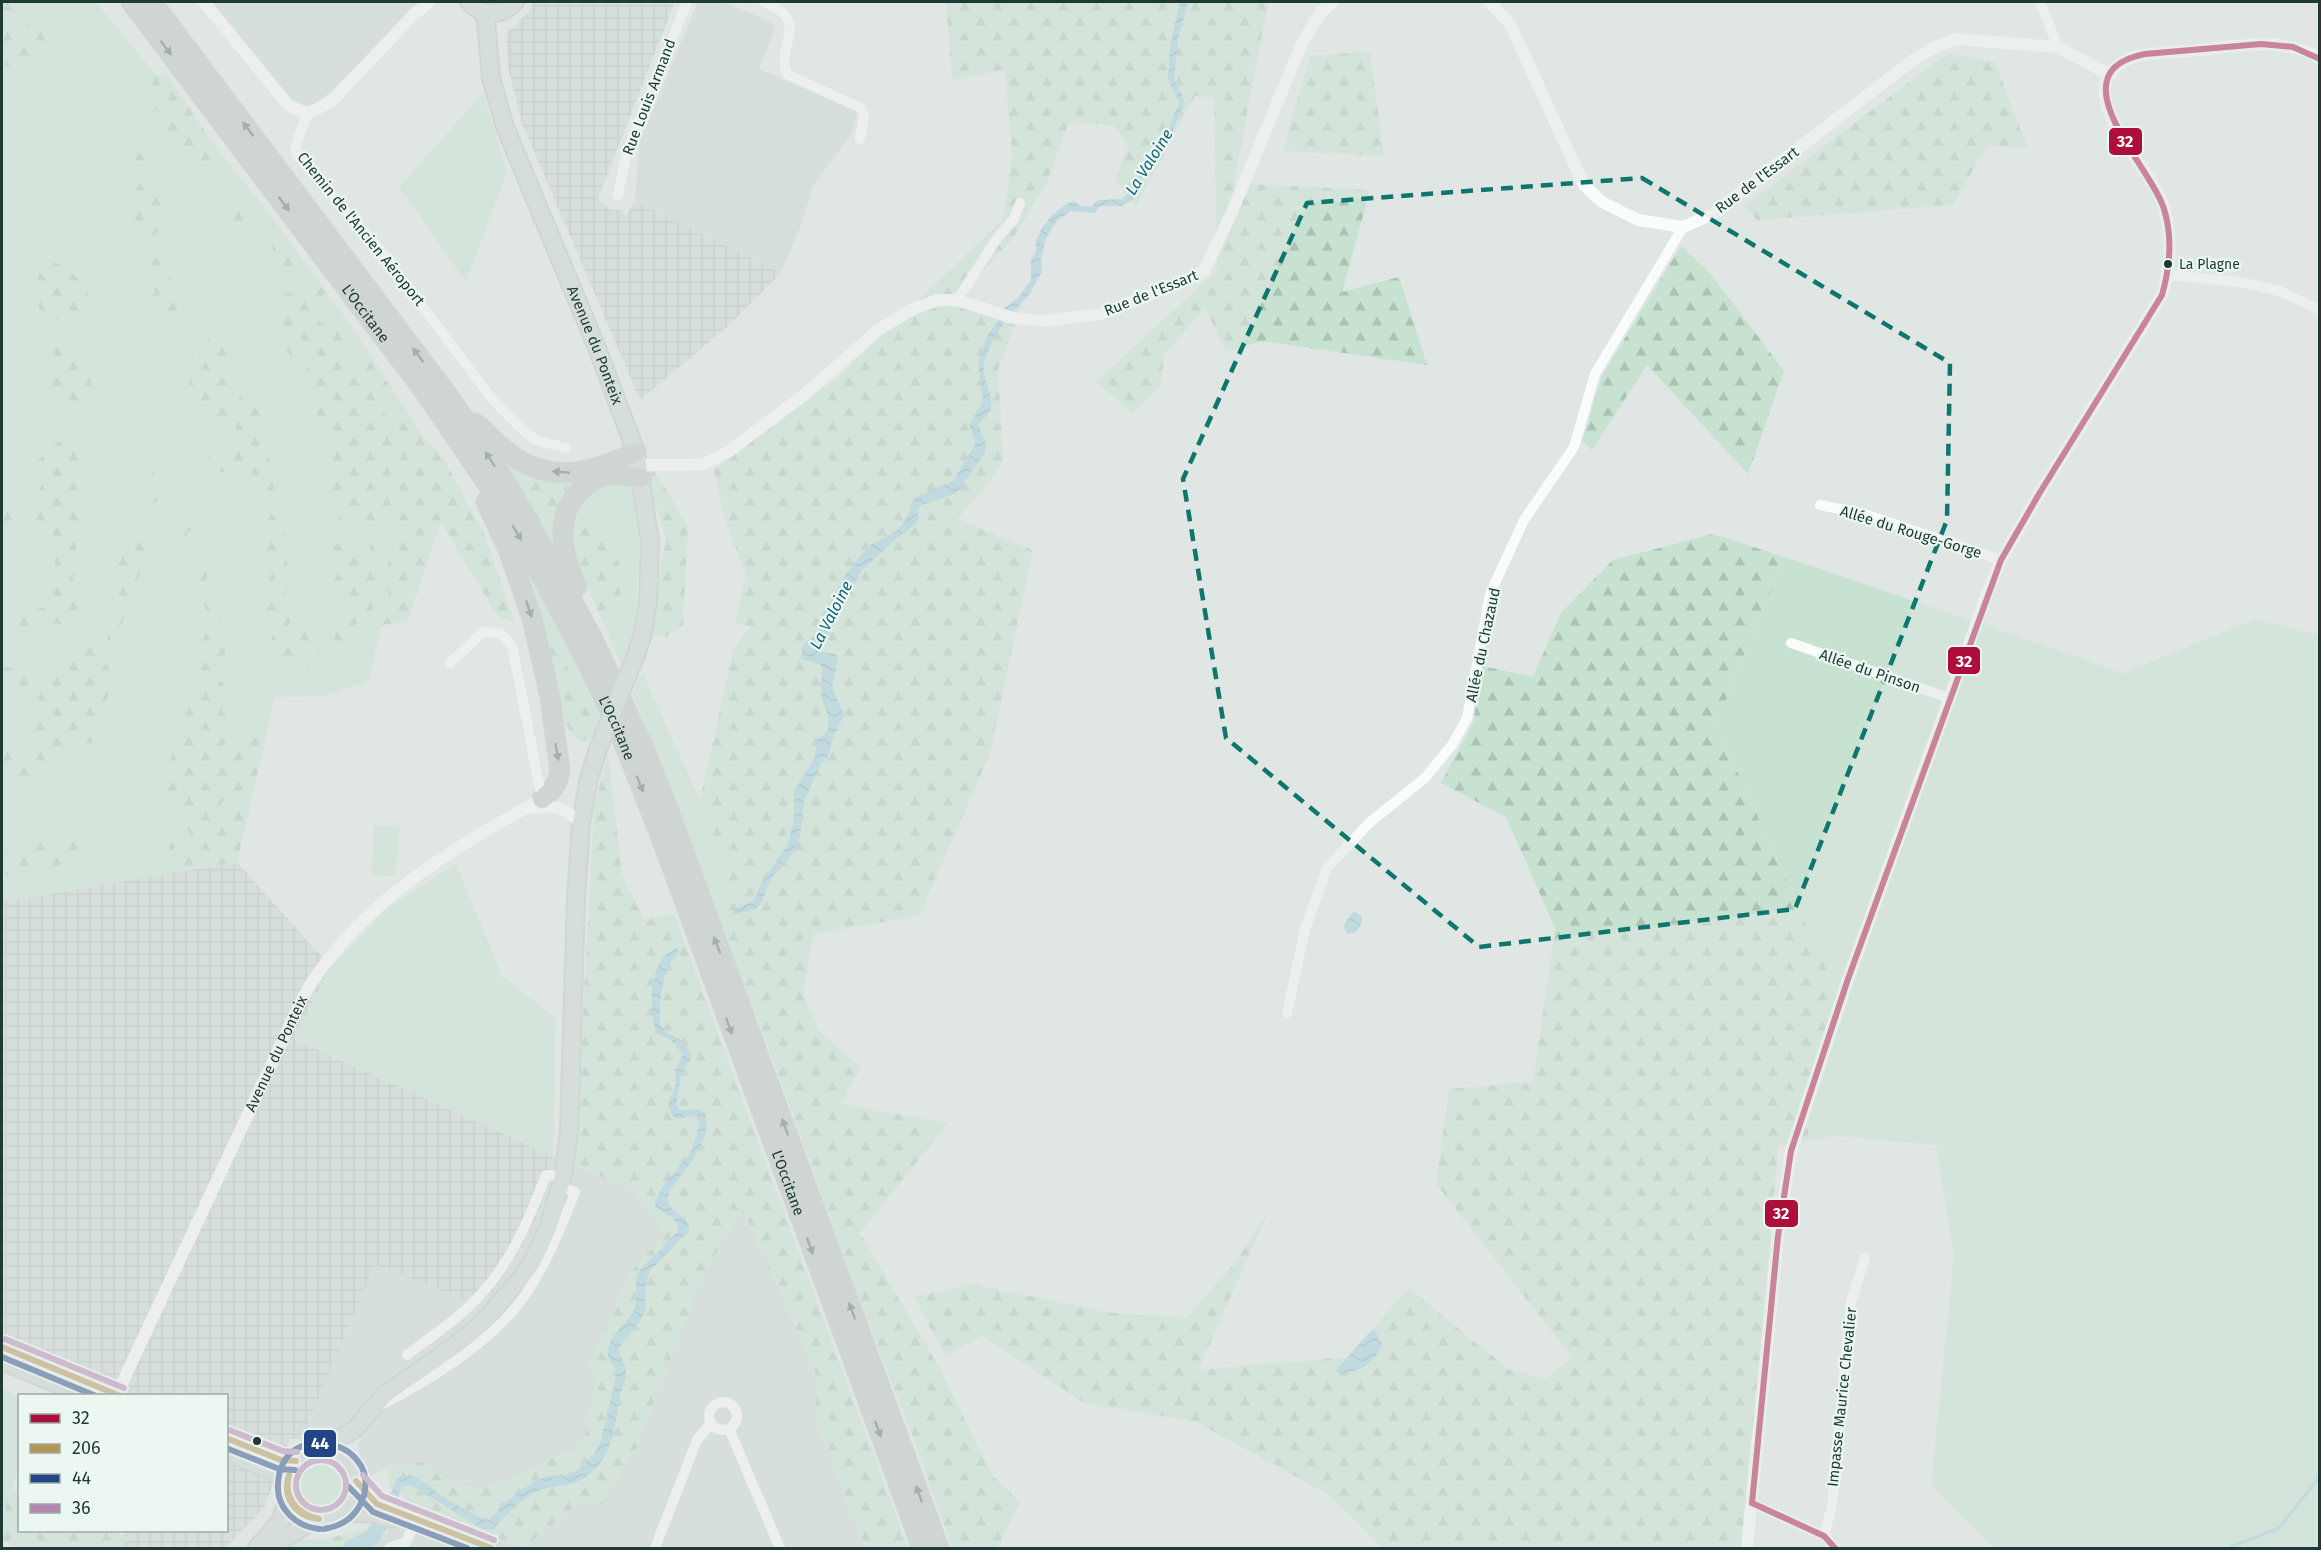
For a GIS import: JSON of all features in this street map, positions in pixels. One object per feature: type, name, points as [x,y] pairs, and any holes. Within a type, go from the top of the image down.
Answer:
[{"type":"highway","name":"L'Occitane","points":[[131,2],[427,395],[490,488],[542,577],[584,656],[618,729],[659,832],[922,1548]]},
{"type":"highway","name":"L'Occitane","points":[[152,2],[453,402],[513,494],[592,637],[644,748],[670,814],[939,1548]]},
{"type":"highway","points":[[453,402],[507,452],[522,462],[545,470],[563,473],[639,465]]},
{"type":"highway","points":[[463,449],[466,466],[493,515],[532,618],[550,698],[560,770],[558,781],[552,791],[542,799]]},
{"type":"highway","points":[[592,637],[590,617],[566,556],[562,536],[565,516],[573,499],[596,479],[639,465]]},
{"type":"main road","points":[[472,4],[489,14],[508,7]]},
{"type":"main road","name":"Avenue du Ponteix","points":[[472,4],[489,46],[492,78],[505,127],[597,348],[639,465],[650,541],[650,575],[645,622],[636,655],[593,762],[581,823]]},
{"type":"main road","name":"Avenue du Ponteix","points":[[489,46],[508,7]]},
{"type":"main road","points":[[257,1548],[281,1520],[289,1471],[296,1461],[355,1429],[394,1387],[468,1335],[508,1295],[533,1261],[541,1244],[553,1215],[557,1179],[569,1132],[576,899],[581,823]]},
{"type":"main road","points":[[2,1347],[116,1394]]},
{"type":"main road","points":[[2,1361],[83,1394]]},
{"type":"main road","points":[[273,1548],[314,1520],[330,1519],[344,1512],[351,1504],[356,1493],[353,1474],[355,1429]]},
{"type":"main road","points":[[228,1439],[281,1460],[296,1461]]},
{"type":"main road","points":[[320,1450],[342,1457],[377,1504],[465,1548]]},
{"type":"main road","points":[[228,1453],[274,1471],[298,1512],[314,1520]]},
{"type":"main road","points":[[344,1512],[376,1514],[491,1548]]},
{"type":"street","points":[[204,2],[289,106],[307,114],[332,102],[430,2]]},
{"type":"street","name":"Rue Louis Armand","points":[[618,195],[627,151],[687,2]]},
{"type":"street","points":[[764,2],[788,18],[790,30],[784,68],[788,75],[861,108],[864,117],[860,139]]},
{"type":"street","name":"Rue de l'Essart","points":[[639,465],[704,464],[728,452],[805,394],[878,330],[913,309],[938,300],[957,300],[1013,318],[1044,321],[1100,314],[1178,285],[1204,271],[1232,212],[1302,43],[1320,12],[1333,2]]},
{"type":"street","points":[[1490,2],[1510,24],[1584,185],[1602,202],[1638,220],[1683,227]]},
{"type":"street","points":[[2040,2],[2058,47]]},
{"type":"street","name":"Rue de l'Essart","points":[[1683,227],[1711,215],[1912,61],[1935,47],[1955,39],[2058,47],[2110,75]]},
{"type":"street","points":[[1747,1548],[1778,1236],[1791,1151],[1848,980],[2001,560],[2162,295],[2168,275],[2168,223],[2159,195],[2107,111],[2105,90],[2110,75],[2122,63],[2134,57],[2238,46],[2291,46],[2319,57]]},
{"type":"street","name":"Chemin de l'Ancien Aéroport","points":[[307,114],[295,148],[298,156],[380,250],[493,400],[536,440],[566,448]]},
{"type":"street","points":[[957,300],[998,237],[1014,219],[1020,203]]},
{"type":"street","name":"Allée du Chazaud","points":[[1287,1013],[1305,929],[1327,868],[1369,823],[1425,778],[1452,745],[1467,718],[1490,594],[1524,520],[1574,447],[1595,374],[1683,227]]},
{"type":"street","points":[[2168,275],[2239,282],[2280,291],[2319,309]]},
{"type":"street","name":"Allée du Rouge-Gorge","points":[[1820,505],[1864,514],[2001,560]]},
{"type":"street","points":[[450,663],[483,632],[500,633],[512,646],[542,799]]},
{"type":"street","name":"Allée du Pinson","points":[[1791,643],[1949,698]]},
{"type":"street","name":"Avenue du Ponteix","points":[[118,1394],[302,999],[322,964],[352,930],[389,896],[481,833],[542,799]]},
{"type":"street","points":[[515,814],[543,806],[556,806],[567,811],[581,823]]},
{"type":"street","points":[[557,1179],[586,1190]]},
{"type":"street","points":[[407,1355],[458,1317],[483,1292],[518,1242],[557,1179]]},
{"type":"street","points":[[370,1411],[402,1394],[490,1334],[526,1294],[556,1240],[557,1179]]},
{"type":"street","name":"Impasse Maurice Chevalier","points":[[1824,1536],[1832,1505],[1851,1302],[1865,1258]]},
{"type":"street","points":[[721,1402],[732,1405],[737,1415],[735,1424],[729,1429],[719,1430],[711,1423],[712,1408],[721,1402]]},
{"type":"street","points":[[655,1548],[697,1440],[711,1423]]},
{"type":"street","points":[[729,1429],[780,1548]]},
{"type":"street","points":[[1752,1503],[1824,1536],[1835,1548]]},
{"type":"street","points":[[389,1548],[406,1542],[414,1524]]},
{"type":"highlighted area","points":[[1642,178],[1950,363],[1947,520],[1795,909],[1479,947],[1226,738],[1183,479],[1307,203]]},
{"type":"shaded area","points":[[211,2],[423,2],[321,100],[311,105],[304,105],[290,99]]},
{"type":"shaded area","points":[[533,2],[675,2],[598,198],[610,210],[622,210],[626,216],[635,201],[781,273],[727,327],[640,400],[522,123],[508,67],[506,33],[528,13]]},
{"type":"shaded area","points":[[698,2],[722,2],[772,22],[775,30],[759,69],[857,109],[852,133],[813,186],[801,225],[781,273],[635,201],[639,144]]},
{"type":"shaded area","points":[[237,862],[331,967],[294,1039],[553,1156],[541,1209],[518,1254],[495,1289],[478,1304],[375,1265],[302,1439],[290,1439],[264,1508],[225,1548],[123,1548],[128,1538],[124,1536],[126,1532],[228,1532],[228,1394],[57,1394],[68,1366],[2,1338],[2,902]]},
{"type":"shaded area","points":[[553,1156],[633,1191],[666,1233],[632,1270],[587,1368],[599,1374],[583,1444],[496,1485],[459,1488],[422,1462],[387,1468],[369,1477],[362,1463],[358,1445],[362,1435],[345,1424],[323,1438],[302,1439],[375,1265],[518,1254],[541,1209]]},
{"type":"shaded area","points":[[743,1208],[816,1375],[816,1420],[865,1548],[369,1548],[387,1534],[405,1494],[472,1530],[525,1547],[583,1500],[636,1449],[703,1275]]},
{"type":"green space","points":[[2,2],[96,2],[263,205],[350,324],[423,436],[369,681],[323,696],[275,697],[237,862],[2,902]]},
{"type":"green space","points":[[2,2],[17,2],[11,24],[25,48],[27,21],[44,11],[53,27],[46,47],[30,69],[5,65],[2,58]]},
{"type":"green space","points":[[946,2],[1268,2],[1234,183],[1370,190],[1342,292],[1399,277],[1427,365],[1262,341],[1226,352],[1205,308],[1164,355],[1161,385],[1133,414],[1096,382],[1217,270],[1214,99],[1195,96],[1136,206],[1115,180],[1128,146],[1113,125],[1069,122],[1047,182],[1014,237],[967,289],[970,309],[989,315],[1023,304],[998,369],[1003,461],[991,481],[957,519],[1033,550],[990,754],[919,916],[814,934],[803,993],[819,1031],[861,1068],[841,1104],[948,1123],[860,1233],[938,1365],[992,1475],[1020,1502],[997,1548],[952,1548],[776,1068],[716,914],[738,901],[700,800],[733,651],[750,626],[735,622],[746,576],[723,512],[714,470],[836,379],[1003,219],[1012,156],[1005,70],[952,80]]},
{"type":"green space","points":[[1370,51],[1384,156],[1283,151],[1310,56]]},
{"type":"green space","points":[[1948,53],[1995,62],[2028,149],[1987,145],[1953,205],[1757,220],[1744,206]]},
{"type":"green space","points":[[166,74],[220,153],[217,171],[201,174],[196,165],[200,158],[190,148],[170,152],[155,129],[164,117],[146,100],[156,75]]},
{"type":"green space","points":[[483,93],[507,173],[466,282],[399,187]]},
{"type":"green space","points":[[142,136],[157,157],[152,175],[136,169],[127,160],[128,143]]},
{"type":"green space","points":[[140,182],[148,188],[157,184],[158,197],[166,199],[170,212],[156,235],[144,236],[135,225],[135,211],[148,214],[142,204],[129,200]]},
{"type":"green space","points":[[253,204],[260,213],[252,229],[235,244],[227,233],[234,212]]},
{"type":"green space","points":[[278,237],[283,246],[293,246],[306,264],[301,279],[280,283],[277,277],[285,274],[281,263],[274,266],[267,257],[273,250],[271,241]]},
{"type":"green space","points":[[163,241],[172,257],[168,301],[181,304],[184,309],[180,316],[168,318],[154,311],[150,298],[155,292],[148,282],[149,248]]},
{"type":"green space","points":[[1681,246],[1711,274],[1784,371],[1748,474],[1647,365],[1592,450],[1582,441],[1602,376]]},
{"type":"green space","points":[[48,261],[66,266],[85,286],[89,297],[79,312],[68,320],[48,315],[39,309],[38,277]]},
{"type":"green space","points":[[321,285],[326,291],[321,301],[325,308],[318,319],[324,325],[334,315],[334,324],[350,331],[340,342],[346,363],[333,380],[342,387],[355,359],[364,361],[373,359],[378,367],[379,380],[388,382],[384,414],[396,420],[405,408],[423,436],[442,456],[483,531],[515,623],[497,616],[441,522],[407,622],[381,625],[389,592],[383,584],[398,521],[401,451],[389,455],[390,513],[383,533],[377,540],[376,551],[370,551],[371,538],[365,537],[363,513],[357,515],[360,522],[337,538],[332,532],[343,512],[349,508],[347,495],[337,499],[332,516],[326,515],[327,483],[335,476],[327,461],[342,443],[341,434],[321,424],[302,378],[311,359],[305,354],[294,361],[280,340],[281,294],[293,293],[299,287],[307,294]]},
{"type":"green space","points":[[217,330],[239,349],[224,390],[232,406],[226,431],[190,409],[189,357]]},
{"type":"green space","points":[[56,348],[69,356],[83,349],[86,365],[77,384],[84,383],[90,377],[94,394],[86,407],[80,406],[75,413],[62,417],[64,391],[44,395],[49,381],[42,373]]},
{"type":"green space","points":[[253,372],[250,395],[269,426],[259,435],[270,460],[262,474],[275,483],[269,505],[264,507],[268,489],[248,470],[250,455],[237,473],[215,472],[207,456],[213,447],[225,451],[239,436],[232,417],[241,394],[238,379]]},
{"type":"green space","points":[[61,439],[82,450],[73,474],[80,506],[91,517],[77,536],[73,577],[87,602],[70,626],[44,621],[30,634],[13,630],[8,619],[42,608],[56,578],[53,528],[30,528],[5,521],[2,523],[2,500],[27,507],[43,484],[54,486],[52,461],[37,461]]},
{"type":"green space","points":[[493,445],[525,470],[590,475],[569,494],[560,557]]},
{"type":"green space","points":[[146,453],[158,456],[153,476],[163,498],[147,506],[136,500],[151,491],[144,479]]},
{"type":"green space","points":[[525,470],[566,478],[568,494],[557,527],[543,529],[523,495]]},
{"type":"green space","points":[[655,471],[688,526],[683,626],[667,637],[652,634],[656,589],[666,540],[646,475]]},
{"type":"green space","points":[[603,479],[628,484],[636,499],[640,532],[635,632],[623,669],[603,623],[616,619],[624,577],[607,530],[570,534],[572,517],[579,503]]},
{"type":"green space","points":[[194,511],[192,521],[199,522],[198,528],[187,532],[187,541],[184,544],[177,532],[183,516]]},
{"type":"green space","points":[[271,514],[284,525],[287,562],[292,577],[284,597],[293,606],[286,641],[296,643],[299,622],[313,626],[313,637],[321,647],[309,670],[304,662],[278,665],[270,641],[280,623],[264,621],[262,598],[272,573],[256,543]]},
{"type":"green space","points":[[587,525],[607,530],[624,577],[616,619],[603,623],[570,547],[570,534]]},
{"type":"green space","points":[[1713,534],[1785,557],[1716,724],[1833,984],[1807,1141],[1778,1146],[1745,1531],[1750,1548],[1383,1548],[1329,1495],[1196,1422],[1084,1403],[983,1336],[945,1356],[914,1296],[972,1284],[1112,1313],[1186,1318],[1236,1262],[1272,1204],[1198,1370],[1347,1357],[1409,1288],[1508,1369],[1545,1379],[1572,1357],[1436,1184],[1449,1089],[1533,1082],[1555,928],[1506,817],[1441,783],[1473,723],[1482,666],[1533,677],[1561,613],[1613,560]]},
{"type":"green space","points":[[138,535],[148,551],[125,616],[105,661],[113,676],[97,741],[71,747],[54,771],[16,783],[2,771],[2,750],[29,745],[39,722],[37,703],[44,680],[22,686],[2,683],[2,666],[38,674],[63,664],[66,643],[106,644],[119,598],[118,551]]},
{"type":"green space","points":[[349,536],[352,543],[363,549],[364,570],[381,552],[372,611],[354,625],[345,646],[334,644],[335,639],[329,637],[332,630],[342,629],[348,612],[344,601],[346,594],[334,580],[342,568],[341,559],[330,548]]},
{"type":"green space","points":[[509,538],[563,637],[601,719],[589,742],[578,740],[566,725],[547,638]]},
{"type":"green space","points":[[203,551],[209,555],[206,586],[218,587],[211,605],[221,622],[213,624],[196,589]]},
{"type":"green space","points":[[1785,557],[2124,673],[2255,619],[2319,635],[2319,1548],[1994,1548],[1931,1486],[1954,1255],[1936,1145],[1838,1136],[1807,1141],[1833,984],[1716,724]]},
{"type":"green space","points":[[207,629],[217,640],[225,644],[225,655],[217,678],[229,689],[221,710],[229,717],[234,728],[218,754],[213,774],[233,756],[231,743],[248,736],[267,734],[237,862],[164,875],[182,848],[215,835],[230,808],[225,797],[208,828],[192,838],[187,829],[172,851],[162,844],[180,818],[173,804],[160,803],[157,788],[182,733],[192,691],[213,674],[201,672],[194,661]]},
{"type":"green space","points":[[555,637],[568,668],[600,723],[590,737],[584,740],[574,737],[566,725],[547,638]]},
{"type":"green space","points":[[643,674],[700,800],[738,902],[716,914],[633,694]]},
{"type":"green space","points":[[608,752],[622,875],[644,919],[674,914],[908,1548],[865,1548],[816,1420],[816,1375],[743,1209],[703,1275],[636,1449],[601,1505],[583,1500],[525,1547],[472,1530],[389,1487],[387,1468],[422,1462],[459,1488],[496,1485],[583,1444],[599,1374],[587,1368],[632,1270],[665,1234],[633,1191],[575,1165],[594,808]]},
{"type":"green space","points":[[374,825],[399,827],[396,876],[371,875]]},
{"type":"green space","points":[[48,834],[86,839],[85,854],[69,853],[58,867],[2,876],[2,850],[31,850]]},
{"type":"green space","points":[[456,864],[502,976],[556,1018],[553,1156],[294,1038],[331,967],[386,909]]},
{"type":"green space","points":[[2,1388],[18,1397],[18,1472],[2,1512]]},
{"type":"green space","points":[[321,1457],[337,1462],[345,1470],[350,1486],[345,1502],[337,1510],[321,1515],[305,1510],[297,1502],[292,1486],[297,1470],[305,1462]]},
{"type":"green space","points":[[10,1488],[18,1492],[18,1532],[113,1532],[128,1538],[123,1548],[17,1548],[4,1541],[4,1515]]},
{"type":"green space","points":[[370,1528],[387,1534],[369,1548],[289,1548],[296,1540],[321,1540]]},
{"type":"water","points":[[1180,2],[1188,2],[1178,40],[1174,81],[1182,94],[1184,105],[1169,139],[1144,174],[1135,198],[1121,206],[1100,206],[1095,213],[1071,211],[1057,221],[1046,238],[1041,259],[1042,272],[1029,295],[1011,314],[1001,310],[1018,298],[1031,280],[1031,260],[1036,252],[1036,241],[1052,215],[1074,201],[1081,206],[1091,207],[1098,200],[1122,199],[1130,191],[1141,169],[1165,138],[1179,102],[1168,79],[1170,46]]},
{"type":"water","points":[[1001,317],[1005,321],[990,347],[984,364],[991,406],[989,413],[978,425],[986,444],[985,453],[959,490],[954,494],[920,506],[919,520],[916,524],[862,570],[829,634],[819,647],[822,652],[835,654],[838,657],[832,687],[844,715],[833,738],[828,757],[821,764],[804,801],[800,836],[794,852],[772,878],[760,905],[755,909],[733,915],[733,910],[753,901],[765,877],[787,846],[794,820],[794,791],[815,758],[817,740],[824,735],[829,723],[821,692],[822,667],[801,659],[803,645],[818,632],[824,619],[822,615],[847,572],[869,546],[896,531],[904,522],[916,497],[953,481],[976,443],[969,425],[983,401],[978,362],[988,334]]},
{"type":"water","points":[[1356,912],[1362,917],[1360,927],[1354,933],[1347,933],[1343,926],[1352,913]]},
{"type":"water","points":[[677,948],[680,952],[670,964],[664,979],[660,1023],[667,1033],[685,1045],[691,1059],[681,1076],[676,1105],[680,1110],[696,1110],[705,1113],[706,1131],[700,1148],[668,1197],[670,1206],[685,1221],[689,1231],[649,1272],[645,1287],[645,1311],[639,1323],[619,1347],[626,1376],[612,1437],[603,1460],[586,1477],[574,1483],[542,1489],[531,1495],[513,1508],[493,1530],[482,1529],[411,1485],[402,1487],[396,1503],[387,1499],[396,1480],[408,1475],[417,1477],[448,1500],[488,1521],[507,1501],[535,1481],[548,1476],[566,1475],[577,1470],[594,1454],[600,1444],[617,1372],[609,1358],[609,1345],[634,1310],[640,1270],[678,1230],[673,1219],[655,1207],[660,1191],[690,1153],[700,1121],[697,1116],[676,1119],[671,1114],[668,1103],[676,1084],[675,1071],[683,1054],[671,1040],[656,1033],[652,1011],[655,973],[667,954]]},
{"type":"water","points":[[1375,1330],[1382,1345],[1371,1362],[1348,1373],[1341,1374],[1335,1371],[1370,1332]]},
{"type":"waterway","points":[[2228,1548],[2279,1528],[2320,1476]]},
{"type":"waterway","name":"La Valoine","points":[[351,1548],[372,1537],[380,1524]]},
{"type":"transit line","name":"32","points":[[1752,1503],[1778,1236],[1791,1151],[1848,979],[2001,560],[2162,295],[2165,284],[2169,263],[2169,231],[2164,209],[2156,191],[2115,122],[2107,100],[2107,80],[2119,64],[2145,54],[2261,44],[2293,47],[2320,59]]},
{"type":"transit line","name":"36","points":[[5,1339],[124,1388]]},
{"type":"transit line","name":"206","points":[[2,1347],[115,1394]]},
{"type":"transit line","name":"44","points":[[2,1357],[91,1394]]},
{"type":"transit line","name":"36","points":[[229,1430],[283,1451],[297,1452]]},
{"type":"transit line","name":"206","points":[[228,1439],[281,1460],[296,1461]]},
{"type":"transit line","name":"44","points":[[320,1529],[303,1524],[289,1515],[278,1493],[284,1462],[297,1449],[314,1443],[332,1445],[349,1452],[361,1466],[366,1483],[360,1505],[353,1515],[340,1524],[324,1529]]},
{"type":"transit line","name":"44","points":[[228,1449],[279,1469],[295,1470]]},
{"type":"transit line","name":"36","points":[[321,1460],[339,1467],[346,1485],[339,1503],[321,1510],[303,1503],[296,1485],[303,1467],[321,1460]]},
{"type":"transit line","name":"206","points":[[289,1475],[288,1491],[294,1504],[311,1517],[319,1519]]},
{"type":"transit line","name":"206","points":[[289,1475],[287,1491],[293,1505],[304,1515],[319,1519]]},
{"type":"transit line","name":"36","points":[[363,1475],[382,1496],[494,1540]]},
{"type":"transit line","name":"206","points":[[356,1481],[377,1504],[491,1548]]},
{"type":"transit line","name":"44","points":[[349,1487],[373,1512],[467,1548]]},
{"type":"transit line","name":"32","points":[[1752,1503],[1824,1536],[1835,1548]]},
{"type":"place","name":"La Plagne","points":[[2168,264]]}]
